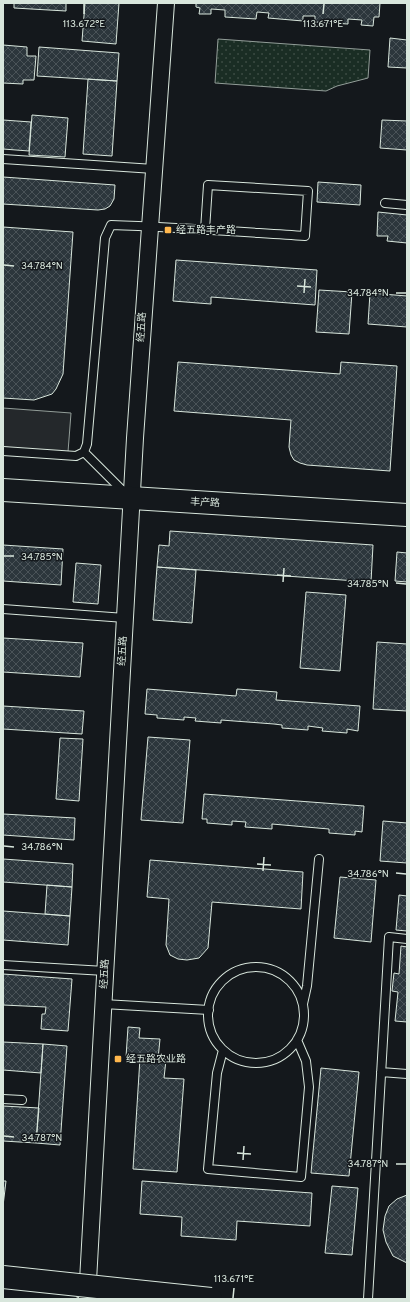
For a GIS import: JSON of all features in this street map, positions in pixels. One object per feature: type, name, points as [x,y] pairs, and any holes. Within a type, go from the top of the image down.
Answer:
[{"type":"main road","name":"丰产路","points":[[3,490],[407,515]]},
{"type":"main road","points":[[3,1277],[211,1299]]},
{"type":"main road","points":[[3,1292],[66,1299]]},
{"type":"street","name":"经五路","points":[[87,1299],[131,498],[166,3]]},
{"type":"lane","points":[[3,159],[154,169]]},
{"type":"lane","points":[[3,451],[76,456],[84,452],[87,444],[105,238],[111,225],[150,226],[205,230],[305,236],[308,191],[208,185],[205,230]]},
{"type":"lane","points":[[385,203],[407,205]]},
{"type":"lane","points":[[84,452],[131,498]]},
{"type":"lane","points":[[3,609],[125,618]]},
{"type":"lane","points":[[303,1005],[307,986],[319,859]]},
{"type":"lane","points":[[368,1299],[389,937],[407,939]]},
{"type":"lane","points":[[3,965],[105,971]]},
{"type":"lane","points":[[247,968],[259,968],[272,970],[283,975],[292,983],[299,994],[303,1005],[304,1017],[302,1029],[297,1040],[290,1049],[281,1056],[270,1061],[259,1063],[248,1062],[236,1058],[224,1050],[213,1037],[208,1016],[209,1010],[212,996],[218,986],[225,979],[235,972],[247,968]]},
{"type":"lane","points":[[103,1004],[209,1010]]},
{"type":"lane","points":[[224,1050],[217,1073],[208,1169],[301,1177],[309,1086],[306,1061],[297,1040]]},
{"type":"lane","points":[[382,1072],[407,1074]]},
{"type":"lane","points":[[3,1099],[22,1100]]},
{"type":"green space","points":[[218,39],[370,50],[368,78],[337,86],[326,91],[215,83]]},
{"type":"shaded area","points":[[3,408],[71,413],[68,452],[3,447]]},
{"type":"building","points":[[14,3],[66,3],[66,11],[14,8]]},
{"type":"building","points":[[85,3],[119,3],[116,44],[82,41]]},
{"type":"building","points":[[196,3],[380,3],[379,17],[374,17],[373,26],[361,25],[362,20],[348,19],[348,24],[315,22],[315,16],[303,16],[303,21],[268,18],[269,13],[257,12],[256,19],[225,17],[225,10],[211,9],[211,14],[199,14],[200,8],[196,7]]},
{"type":"building","points":[[390,38],[407,40],[407,68],[388,67]]},
{"type":"building","points":[[3,45],[27,47],[27,56],[36,56],[34,80],[23,80],[23,84],[3,83]]},
{"type":"building","points":[[39,47],[119,53],[117,81],[37,76]]},
{"type":"building","points":[[88,79],[117,81],[112,156],[83,154]]},
{"type":"building","points":[[32,115],[68,118],[65,157],[29,155]]},
{"type":"building","points":[[3,120],[31,122],[29,151],[3,149]]},
{"type":"building","points":[[382,120],[407,121],[407,150],[380,148]]},
{"type":"building","points":[[3,177],[115,185],[114,199],[110,206],[105,209],[98,210],[3,204]]},
{"type":"building","points":[[318,182],[361,185],[360,205],[317,202]]},
{"type":"building","points":[[378,212],[407,215],[407,243],[387,241],[388,236],[377,236]]},
{"type":"building","points":[[3,227],[73,232],[63,374],[52,394],[34,400],[3,398]]},
{"type":"building","points":[[176,260],[317,270],[315,305],[211,297],[211,304],[173,301]]},
{"type":"building","points":[[319,290],[352,292],[349,334],[316,332]]},
{"type":"building","points":[[370,293],[407,296],[407,327],[368,324]]},
{"type":"building","points":[[178,362],[340,374],[341,362],[397,366],[390,471],[307,465],[294,460],[289,447],[291,420],[174,411]]},
{"type":"building","points":[[170,531],[373,545],[371,582],[157,567],[159,545],[169,546]]},
{"type":"building","points":[[3,545],[63,549],[61,585],[3,581]]},
{"type":"building","points":[[397,552],[407,553],[407,582],[395,581]]},
{"type":"building","points":[[76,563],[101,565],[98,604],[73,602]]},
{"type":"building","points":[[157,567],[196,570],[192,623],[153,620]]},
{"type":"building","points":[[306,592],[346,595],[340,671],[300,668]]},
{"type":"building","points":[[3,638],[83,643],[80,677],[3,672]]},
{"type":"building","points":[[377,642],[407,644],[407,711],[373,709]]},
{"type":"building","points":[[147,689],[236,696],[237,689],[277,692],[276,700],[360,706],[358,731],[347,729],[347,733],[322,731],[323,728],[308,726],[308,730],[282,728],[282,725],[274,724],[221,720],[221,723],[195,721],[196,718],[184,717],[184,720],[157,718],[157,715],[145,714]]},
{"type":"building","points":[[3,706],[84,711],[82,734],[3,729]]},
{"type":"building","points":[[148,737],[190,740],[183,823],[141,820]]},
{"type":"building","points":[[60,738],[83,739],[79,801],[56,799]]},
{"type":"building","points":[[204,794],[364,806],[362,832],[355,831],[355,835],[329,833],[329,829],[272,824],[272,829],[245,827],[246,822],[232,821],[232,825],[207,823],[207,819],[202,819]]},
{"type":"building","points":[[3,814],[75,818],[74,840],[3,835]]},
{"type":"building","points":[[383,821],[407,823],[407,863],[380,861]]},
{"type":"building","points":[[3,859],[73,864],[72,887],[3,882]]},
{"type":"building","points":[[150,860],[303,872],[301,909],[212,902],[208,948],[199,958],[187,960],[178,959],[170,955],[166,945],[169,899],[147,897]]},
{"type":"building","points":[[340,877],[376,880],[371,942],[334,938]]},
{"type":"building","points":[[47,885],[72,887],[70,916],[45,914]]},
{"type":"building","points":[[399,895],[407,896],[407,931],[396,930]]},
{"type":"building","points":[[3,911],[70,916],[68,945],[3,940]]},
{"type":"building","points":[[401,946],[407,947],[407,1022],[395,1021],[398,992],[392,991],[394,973],[399,974]]},
{"type":"building","points":[[3,974],[72,979],[68,1031],[41,1029],[42,1014],[45,1014],[46,1007],[3,1005]]},
{"type":"building","points":[[128,1027],[140,1028],[139,1038],[160,1039],[158,1059],[126,1057]]},
{"type":"building","points":[[3,1042],[43,1044],[41,1073],[3,1070]]},
{"type":"building","points":[[43,1044],[67,1046],[60,1145],[36,1143]]},
{"type":"building","points":[[140,1058],[166,1060],[164,1078],[184,1079],[177,1172],[133,1169]]},
{"type":"building","points":[[321,1068],[359,1072],[349,1176],[311,1173]]},
{"type":"building","points":[[3,1106],[39,1108],[36,1143],[3,1141]]},
{"type":"building","points":[[3,1181],[6,1181],[3,1206]]},
{"type":"building","points":[[142,1181],[312,1193],[310,1226],[237,1221],[236,1240],[181,1236],[182,1217],[140,1214]]},
{"type":"building","points":[[332,1186],[358,1188],[352,1255],[325,1253]]},
{"type":"building","points":[[407,1195],[407,1263],[393,1256],[386,1242],[383,1230],[385,1216],[389,1206],[397,1199]]},
{"type":"place","name":"经五路丰产路","points":[[168,230]]},
{"type":"place","name":"经五路农业路","points":[[118,1059]]}]
